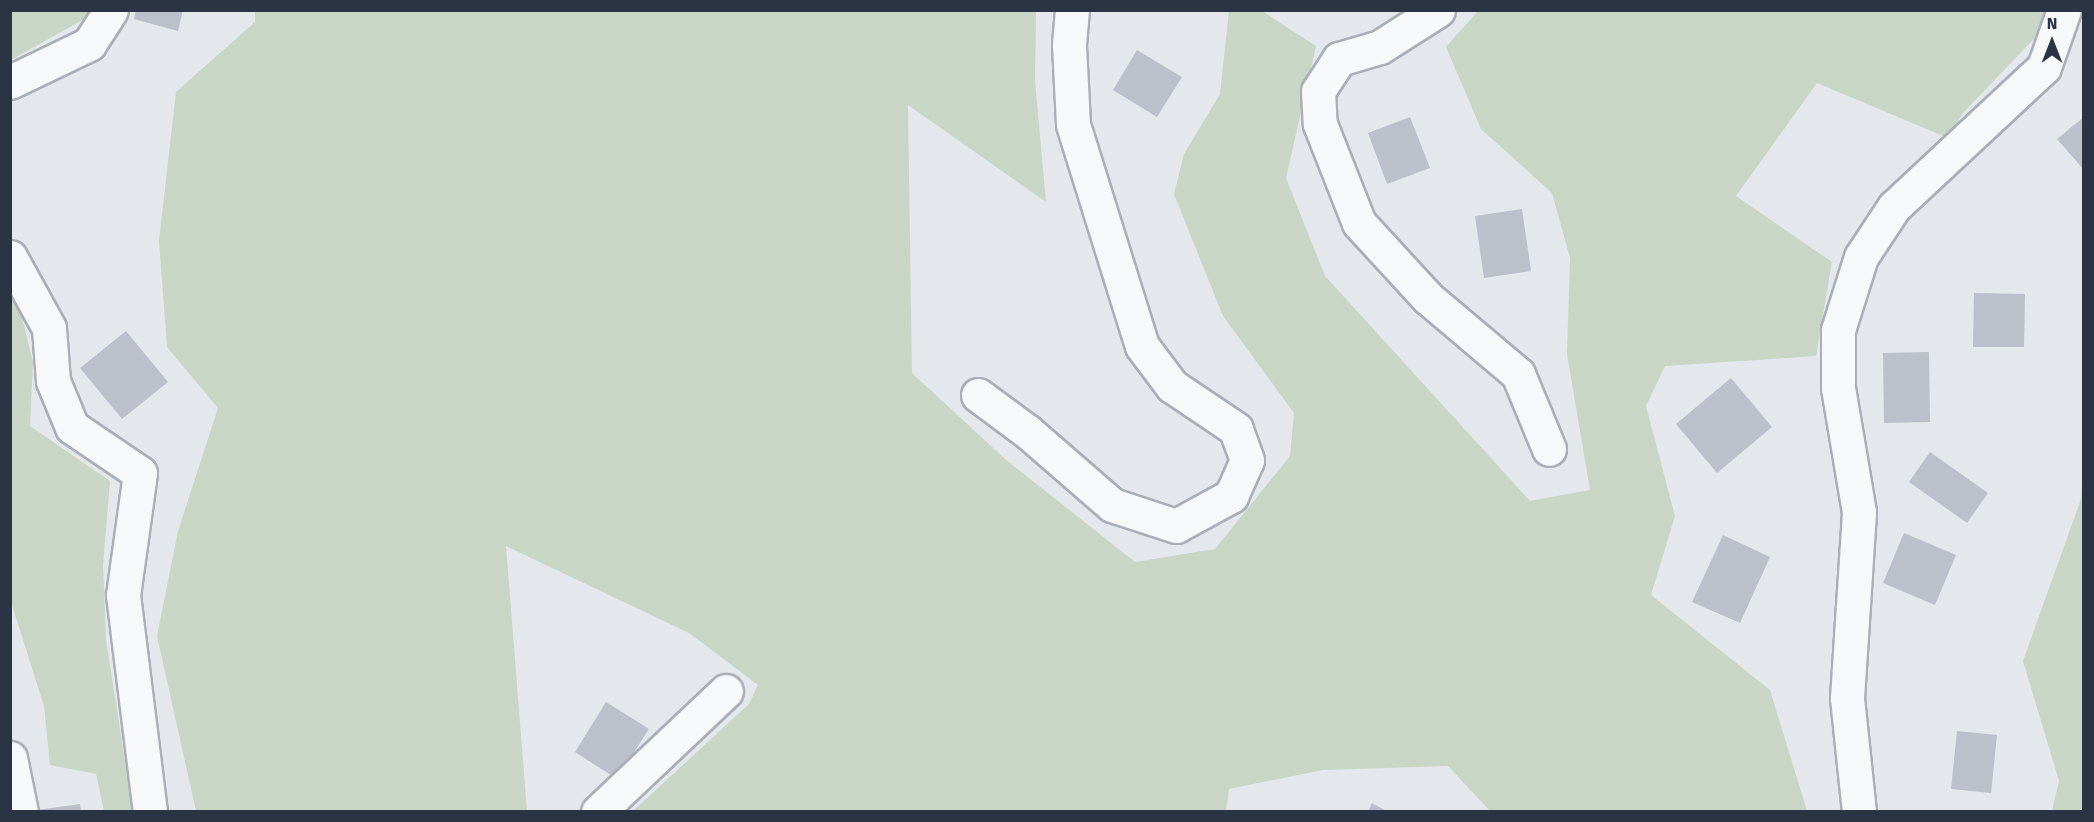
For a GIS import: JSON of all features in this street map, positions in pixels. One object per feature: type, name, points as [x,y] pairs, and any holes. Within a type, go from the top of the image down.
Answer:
[{"type":"street","points":[[10,82],[89,44],[111,10]]},
{"type":"street","points":[[978,395],[1028,432],[1112,505],[1176,526],[1231,496],[1247,460],[1236,429],[1172,386],[1142,346],[1073,124],[1069,44],[1072,10]]},
{"type":"street","points":[[1438,10],[1380,47],[1339,60],[1318,91],[1320,124],[1359,223],[1428,298],[1518,374],[1550,448]]},
{"type":"street","points":[[1859,812],[1847,698],[1859,512],[1838,388],[1838,330],[1861,257],[1894,207],[2044,67],[2064,10]]},
{"type":"street","points":[[10,257],[49,328],[53,381],[72,427],[140,473],[123,595],[150,812]]},
{"type":"street","points":[[598,812],[726,691]]},
{"type":"street","points":[[10,758],[21,812]]},
{"type":"green space","points":[[11,10],[89,11],[86,18],[11,60]]},
{"type":"green space","points":[[255,11],[1036,11],[1035,81],[1046,202],[908,105],[912,373],[1005,459],[1135,562],[1215,549],[1290,456],[1294,413],[1223,316],[1174,194],[1184,154],[1220,94],[1229,11],[1262,11],[1316,46],[1286,178],[1325,276],[1530,501],[1590,490],[1567,354],[1570,258],[1552,193],[1481,129],[1446,47],[1478,11],[2050,11],[2049,23],[1963,113],[1948,138],[1817,83],[1736,196],[1832,262],[1816,356],[1665,366],[1646,406],[1675,516],[1651,595],[1770,690],[1807,811],[1490,811],[1448,766],[1323,770],[1229,789],[1226,811],[633,811],[749,704],[758,685],[689,633],[506,546],[527,811],[196,811],[157,636],[178,531],[218,408],[167,347],[159,241],[176,92],[255,22]]},
{"type":"green space","points":[[10,285],[18,301],[33,362],[30,426],[110,481],[103,565],[106,640],[133,811],[104,811],[96,774],[50,765],[44,706],[11,602]]},
{"type":"green space","points":[[2083,459],[2083,811],[2052,811],[2059,781],[2023,661],[2081,499]]},
{"type":"building","points":[[136,10],[183,10],[178,31],[134,19]]},
{"type":"building","points":[[1137,50],[1182,77],[1157,117],[1113,90]]},
{"type":"building","points":[[1410,117],[1430,168],[1387,184],[1368,133]]},
{"type":"building","points":[[2084,117],[2084,170],[2057,139]]},
{"type":"building","points":[[1522,209],[1531,271],[1484,278],[1475,216]]},
{"type":"building","points":[[1974,293],[2025,294],[2024,347],[1973,347]]},
{"type":"building","points":[[126,331],[168,382],[122,419],[80,368]]},
{"type":"building","points":[[1929,352],[1930,422],[1884,423],[1883,353]]},
{"type":"building","points":[[1731,378],[1772,427],[1717,473],[1676,424]]},
{"type":"building","points":[[1930,452],[1988,493],[1967,523],[1909,482]]},
{"type":"building","points":[[1904,533],[1956,555],[1935,605],[1883,583]]},
{"type":"building","points":[[1723,535],[1770,557],[1740,623],[1692,602]]},
{"type":"building","points":[[606,702],[649,729],[617,779],[575,752]]},
{"type":"building","points":[[1957,731],[1997,735],[1991,793],[1951,789]]},
{"type":"building","points":[[1372,803],[1388,812],[1368,812]]},
{"type":"building","points":[[80,804],[81,812],[37,812],[37,810]]}]
